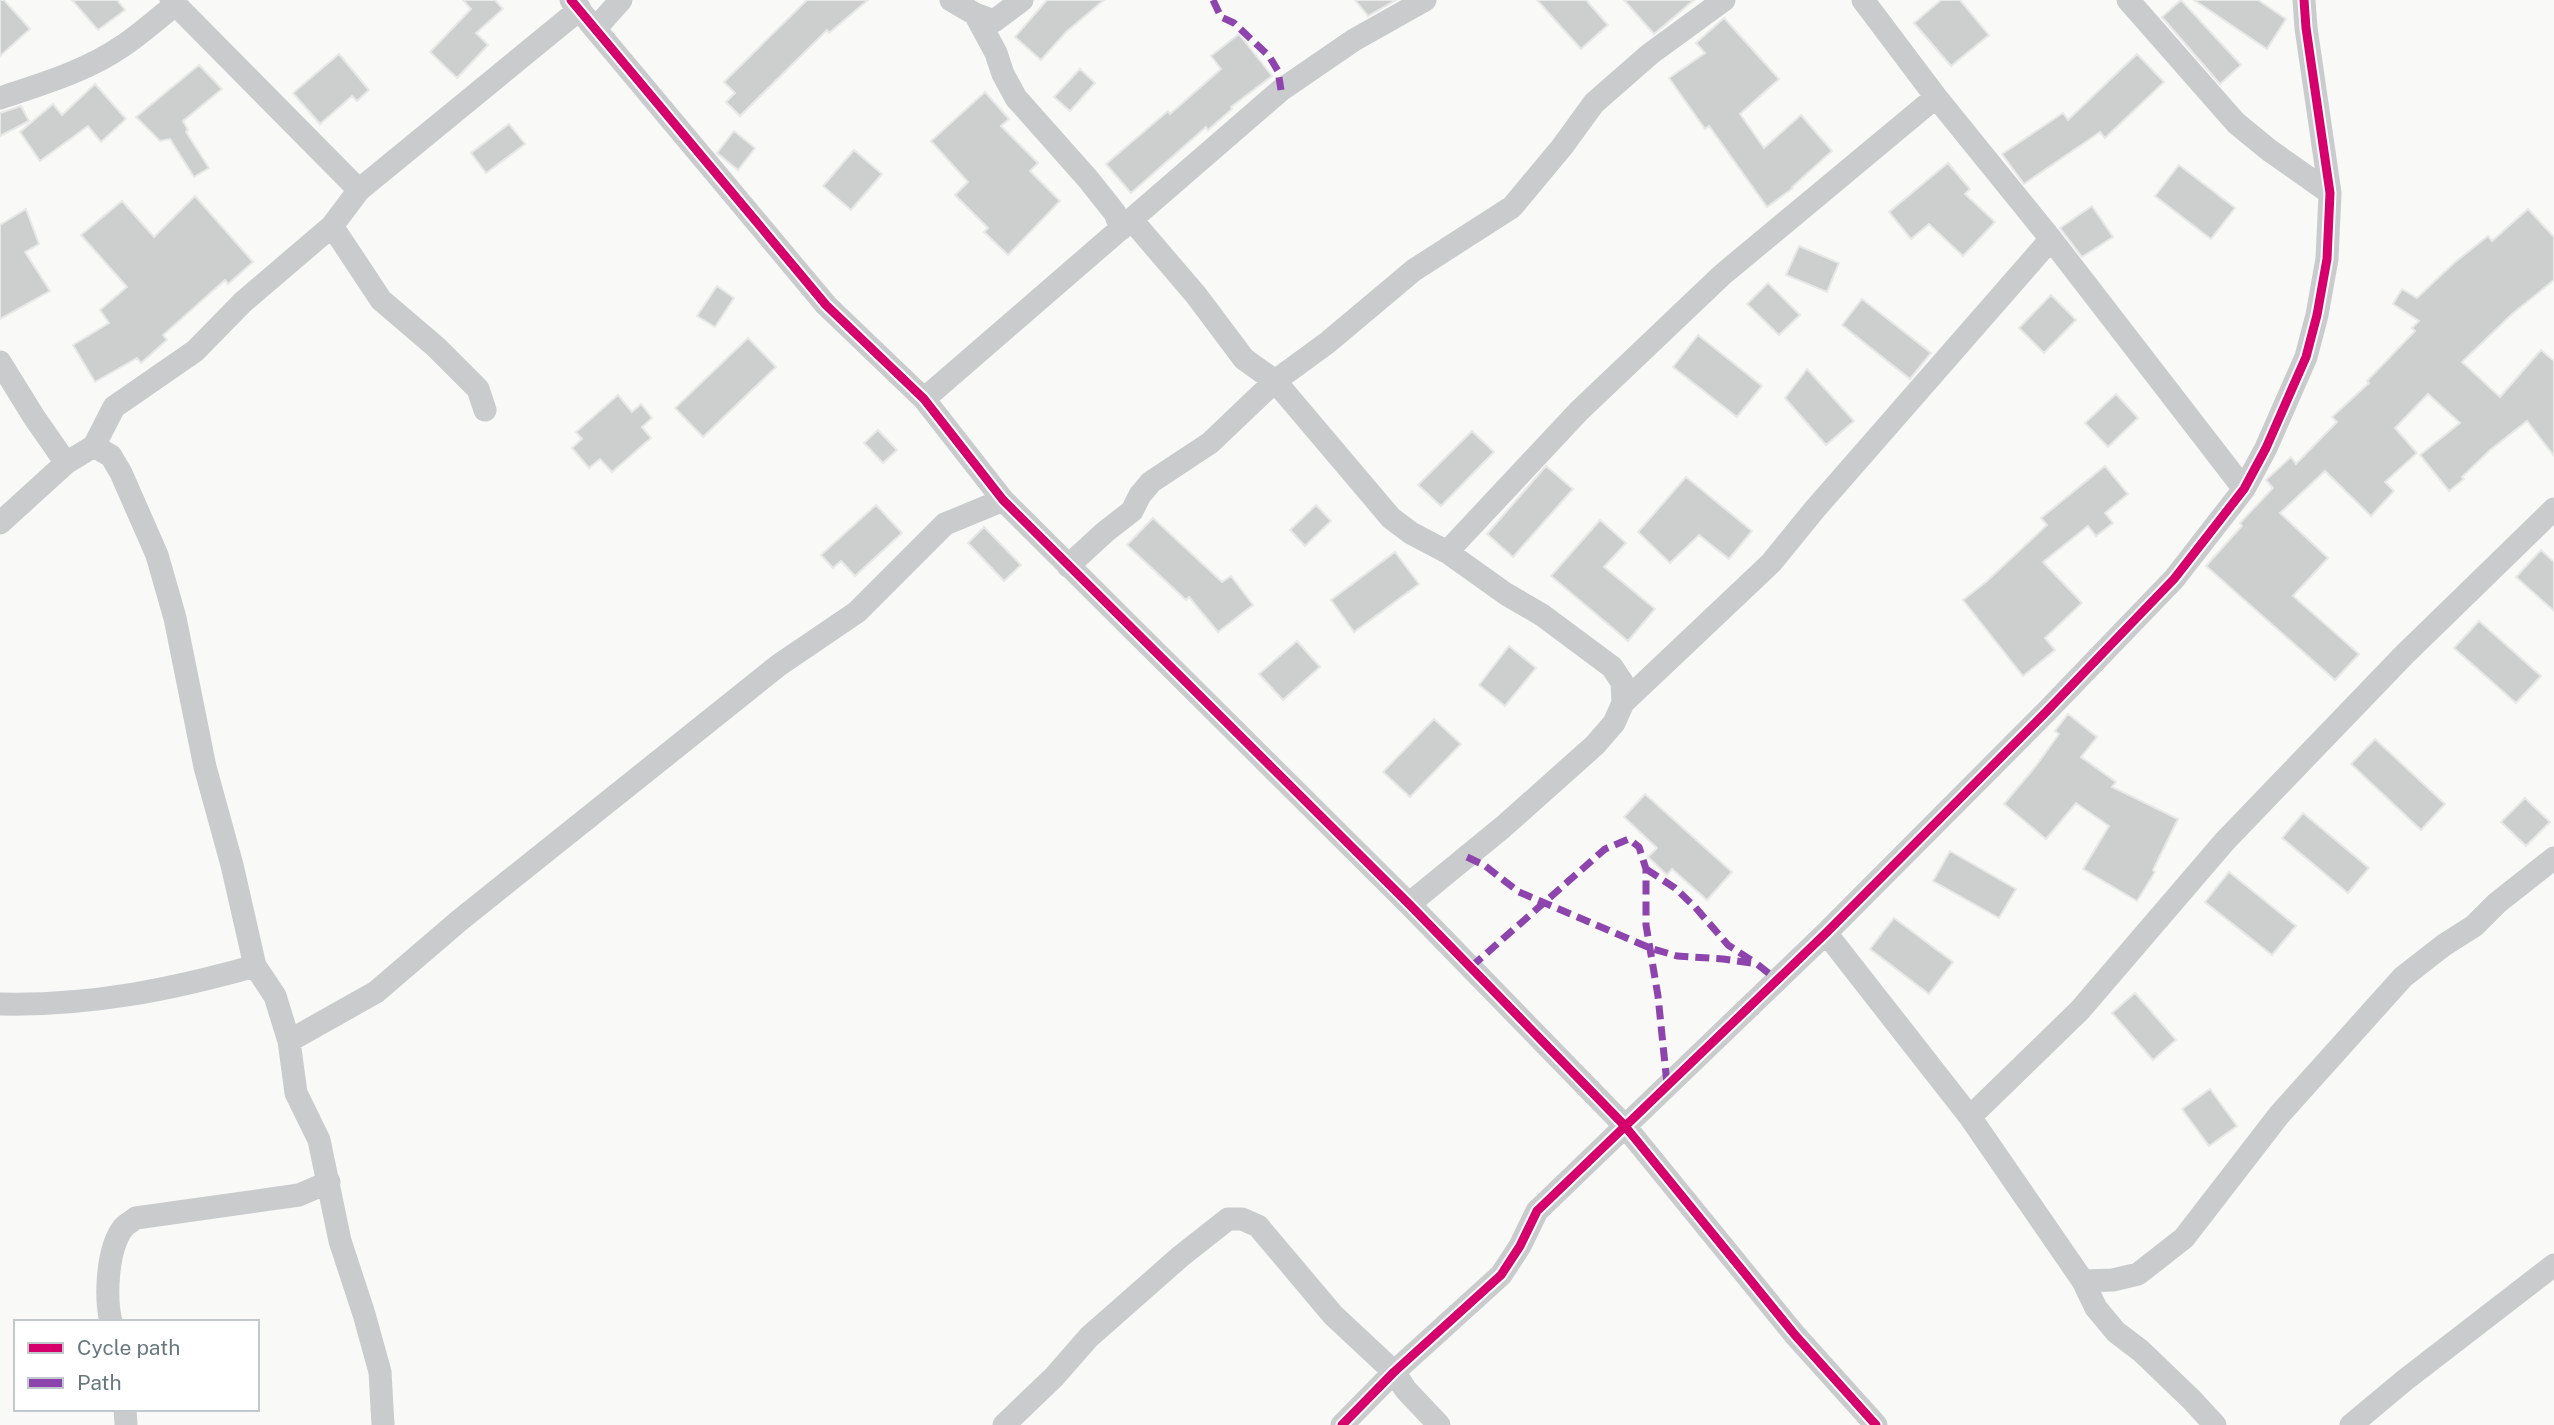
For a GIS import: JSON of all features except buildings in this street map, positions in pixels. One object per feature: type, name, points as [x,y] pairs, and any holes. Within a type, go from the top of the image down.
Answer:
[{"type":"street","points":[[595,29],[621,0]]},
{"type":"street","points":[[951,0],[975,15],[994,21],[1022,0]]},
{"type":"street","points":[[924,399],[1281,90],[1354,40],[1425,0]]},
{"type":"street","points":[[1068,566],[1132,511],[1151,482],[1210,443],[1275,381],[1327,343],[1414,270],[1511,206],[1562,147],[1594,103],[1650,54],[1724,0]]},
{"type":"street","points":[[1863,0],[2244,489]]},
{"type":"street","points":[[2128,0],[2236,123],[2330,193]]},
{"type":"street","points":[[1342,1425],[1394,1372],[1501,1275],[1520,1246],[1537,1211],[1826,933],[2046,712],[2174,579],[2244,489],[2266,448],[2306,357],[2327,259],[2330,193],[2304,0]]},
{"type":"street","points":[[0,98],[62,77],[124,46],[173,2],[359,190]]},
{"type":"street","points":[[0,523],[66,463],[94,446],[114,407],[195,351],[243,302],[332,226],[359,190],[575,5],[826,305],[924,399],[1003,500],[1409,904],[1624,1125],[1795,1335],[1876,1425]]},
{"type":"street","points":[[975,15],[1016,98],[1081,169],[1115,213],[1196,295],[1244,359],[1275,381],[1391,518],[1542,615],[1612,667],[1622,682],[1623,703]]},
{"type":"street","points":[[1447,552],[1579,411],[1722,275],[1936,97]]},
{"type":"street","points":[[332,226],[381,300],[478,389],[485,410]]},
{"type":"street","points":[[1409,904],[1503,827],[1595,745],[1614,723],[1623,703],[1771,563],[2051,239]]},
{"type":"street","points":[[0,362],[66,463]]},
{"type":"street","points":[[94,446],[111,456],[121,473],[157,555],[175,618],[205,767],[232,864],[255,966],[275,996],[289,1041],[296,1093],[318,1140],[340,1241],[380,1372],[383,1425]]},
{"type":"street","points":[[289,1041],[376,992],[460,920],[779,665],[857,612],[945,524],[1003,500]]},
{"type":"street","points":[[1970,1117],[2080,1010],[2225,841],[2404,655],[2554,509]]},
{"type":"street","points":[[2083,1281],[2113,1280],[2138,1274],[2184,1238],[2279,1115],[2403,977],[2474,926],[2497,903],[2554,858]]},
{"type":"street","points":[[1826,933],[1970,1117],[2083,1281],[2096,1308],[2116,1332],[2141,1351],[2215,1425]]},
{"type":"street","points":[[0,1004],[50,1005],[110,998],[185,986],[255,966]]},
{"type":"street","points":[[111,1320],[107,1292],[114,1245],[123,1226],[136,1218],[299,1195],[329,1182]]},
{"type":"street","points":[[1004,1425],[1054,1377],[1089,1337],[1181,1256],[1228,1219],[1242,1219],[1258,1226],[1333,1315],[1394,1372],[1406,1391],[1439,1425]]},
{"type":"street","points":[[2351,1425],[2554,1265]]},
{"type":"marked path","points":[[1213,0],[1221,17],[1234,23],[1269,56],[1278,71],[1281,90]]},
{"type":"marked path","points":[[1471,967],[1605,849],[1629,839],[1639,847],[1646,869],[1646,925],[1658,996],[1667,1084]]},
{"type":"marked path","points":[[1467,857],[1484,865],[1519,892],[1650,948],[1677,956],[1757,964],[1777,980]]},
{"type":"marked path","points":[[1646,869],[1675,888],[1728,945],[1751,960]]},
{"type":"cycle path","points":[[571,0],[826,305],[924,399],[1003,500],[1409,904],[1624,1125],[1795,1335],[1876,1425]]},
{"type":"cycle path","points":[[1342,1425],[1394,1372],[1501,1275],[1520,1246],[1537,1211],[1826,933],[2046,712],[2174,579],[2244,489],[2266,448],[2306,357],[2327,259],[2330,193],[2304,0]]}]
